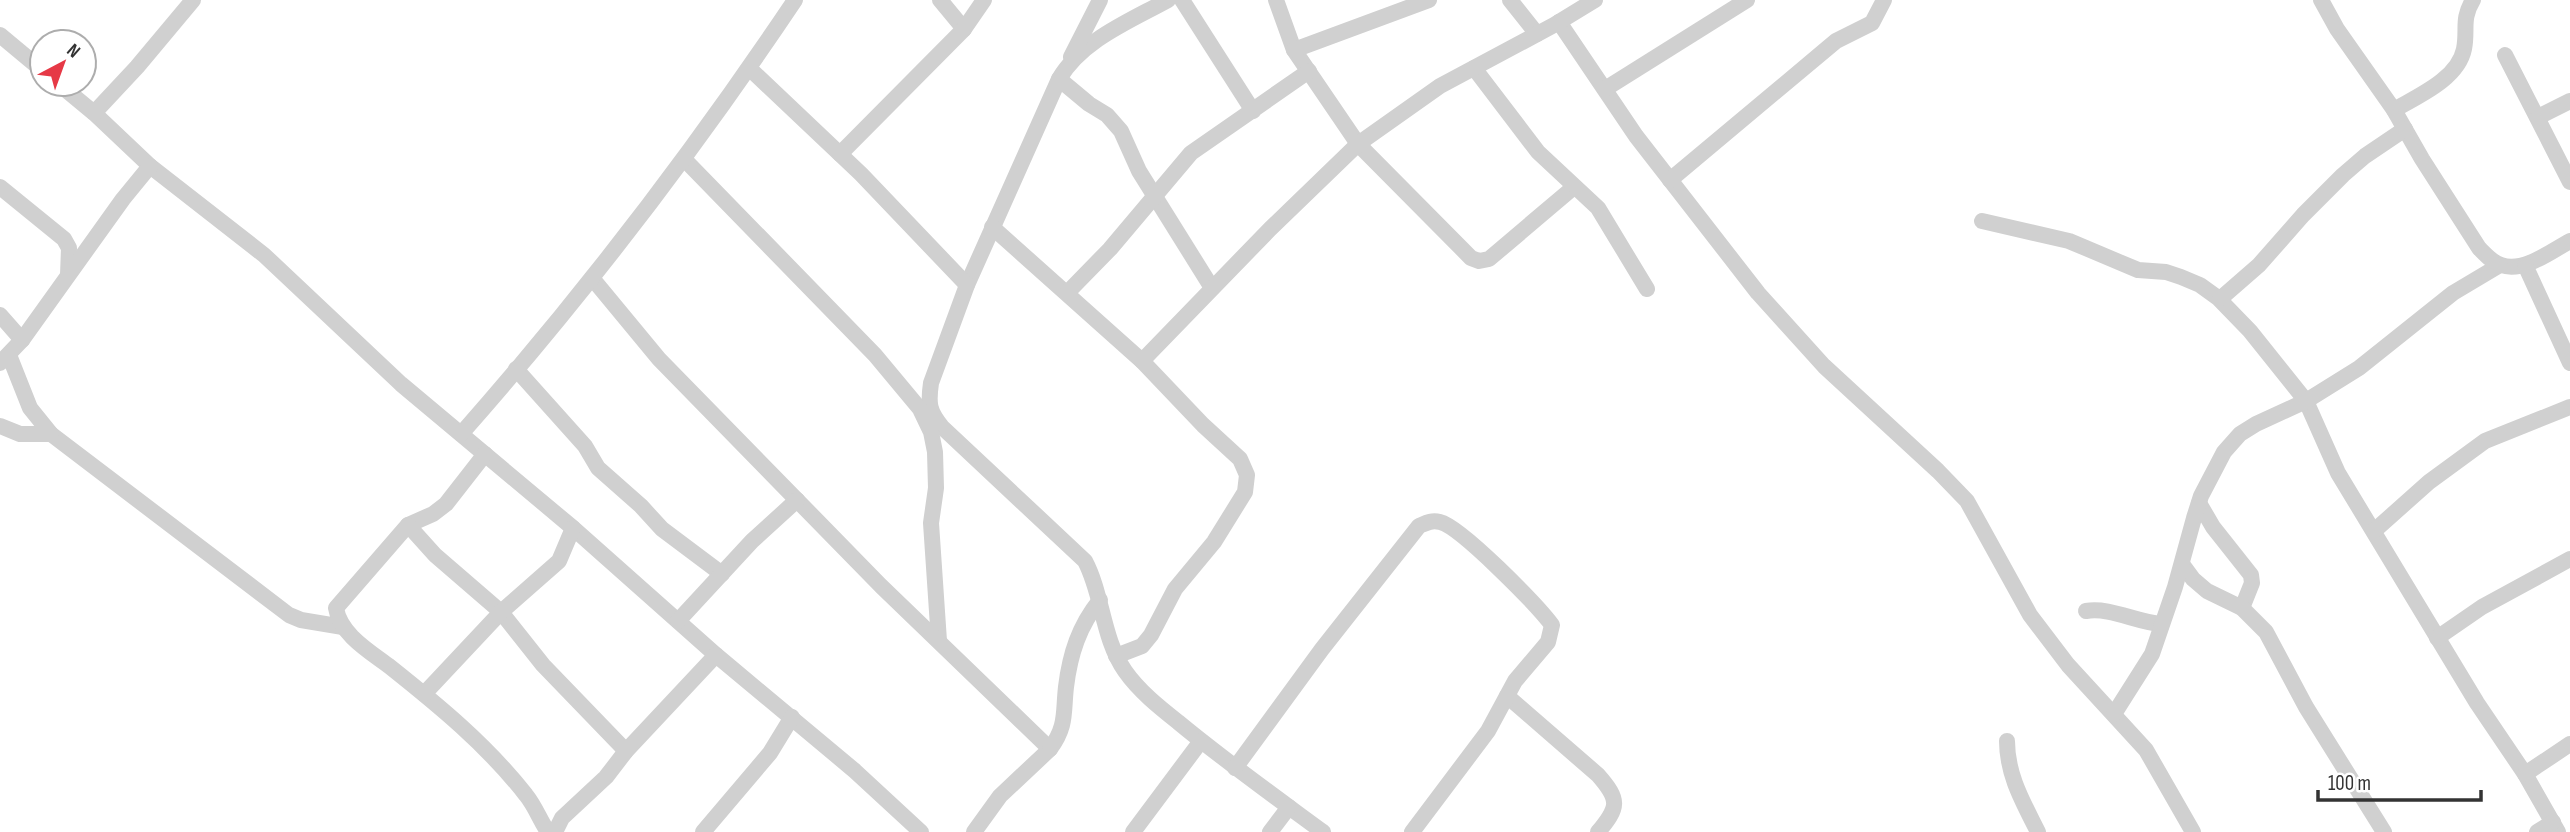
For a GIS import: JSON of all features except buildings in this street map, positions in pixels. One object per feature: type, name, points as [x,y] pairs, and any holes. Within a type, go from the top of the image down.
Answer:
[{"type":"street","points":[[94,113],[193,0]]},
{"type":"street","points":[[461,434],[592,278],[684,159],[795,0]]},
{"type":"street","points":[[940,0],[964,29]]},
{"type":"street","points":[[840,154],[964,29],[984,0]]},
{"type":"street","points":[[1100,0],[1059,79],[967,285],[931,383],[931,413],[959,443],[1085,561],[1094,577],[1116,656],[1124,671],[1145,694],[1235,768],[1323,832]]},
{"type":"street","points":[[1069,62],[1107,33],[1168,0]]},
{"type":"street","points":[[1182,0],[1253,111]]},
{"type":"street","points":[[1276,0],[1294,50],[1358,144],[1471,258],[1479,261],[1489,258],[1574,187]]},
{"type":"street","points":[[1294,50],[1429,0]]},
{"type":"street","points":[[1510,0],[1537,34]]},
{"type":"street","points":[[1142,361],[1358,144],[1440,86],[1595,0]]},
{"type":"street","points":[[1605,89],[1747,0]]},
{"type":"street","points":[[1670,180],[1836,41],[1872,23],[1884,0]]},
{"type":"street","points":[[2321,0],[2337,29],[2394,110],[2479,248],[2500,265]]},
{"type":"street","points":[[2394,110],[2437,83],[2456,66],[2463,53],[2464,23],[2473,0]]},
{"type":"street","points":[[1559,22],[1636,136],[1758,293],[1824,366],[1967,501],[2030,615],[2068,665],[2146,750],[2193,832]]},
{"type":"street","points":[[2,39],[28,59]]},
{"type":"street","points":[[2505,55],[2570,182]]},
{"type":"street","points":[[749,68],[840,154],[967,285]]},
{"type":"street","points":[[1474,68],[1538,152],[1598,208],[1647,289]]},
{"type":"street","points":[[1067,293],[1110,249],[1191,153],[1309,71]]},
{"type":"street","points":[[1059,79],[1107,115],[1121,131],[1139,171],[1212,288]]},
{"type":"street","points":[[76,98],[149,166],[264,255],[401,384],[573,528],[919,831]]},
{"type":"street","points":[[2538,117],[2570,101]]},
{"type":"street","points":[[2220,299],[2259,265],[2343,175],[2375,149],[2405,130]]},
{"type":"street","points":[[684,159],[875,355],[920,409],[931,432],[935,452],[936,488],[930,523],[939,640]]},
{"type":"street","points":[[149,166],[22,340],[5,359],[30,408],[51,434],[289,615],[343,627],[473,736],[508,772],[528,798],[548,832]]},
{"type":"street","points":[[0,187],[68,244],[68,275]]},
{"type":"street","points":[[1982,221],[2069,241],[2138,270],[2166,272],[2200,285],[2220,299],[2250,331],[2306,401],[2338,473],[2477,703],[2525,774],[2555,827],[2537,832]]},
{"type":"street","points":[[992,227],[1142,361],[1203,425],[1240,459],[1247,475],[1245,492],[1214,542],[1175,589],[1152,635],[1142,646],[1116,656]]},
{"type":"street","points":[[2114,714],[2152,654],[2199,502],[2224,452],[2240,434],[2306,401],[2359,368],[2453,293],[2500,265],[2525,265],[2570,241]]},
{"type":"street","points":[[2525,265],[2570,363]]},
{"type":"street","points":[[592,278],[659,359],[797,500],[1050,750]]},
{"type":"street","points":[[0,315],[22,340]]},
{"type":"street","points":[[516,369],[585,446],[598,468],[641,506],[662,529],[722,574]]},
{"type":"street","points":[[2374,531],[2429,482],[2484,440],[2570,407]]},
{"type":"street","points":[[0,426],[20,434],[51,434]]},
{"type":"street","points":[[313,622],[336,608],[408,525],[433,514],[446,504],[485,454]]},
{"type":"street","points":[[678,621],[752,541],[797,500]]},
{"type":"street","points":[[2199,502],[2213,527],[2251,576],[2252,583],[2242,608]]},
{"type":"street","points":[[1235,768],[1322,649],[1419,526],[1430,521],[1443,523],[1518,587],[1552,625],[1548,642],[1515,681],[1488,731],[1412,832]]},
{"type":"street","points":[[408,525],[436,555],[500,612],[543,664],[626,751]]},
{"type":"street","points":[[424,694],[500,612],[559,561],[573,528]]},
{"type":"street","points":[[2437,638],[2482,607],[2570,559]]},
{"type":"street","points":[[2182,564],[2193,579],[2207,591],[2242,608],[2266,632],[2306,707],[2384,832]]},
{"type":"street","points":[[974,832],[1000,796],[1050,750],[1063,728],[1067,679],[1078,632],[1100,600]]},
{"type":"street","points":[[336,608],[343,627]]},
{"type":"street","points":[[2086,611],[2106,611],[2140,622],[2161,624]]},
{"type":"street","points":[[555,832],[562,818],[606,777],[626,751],[716,655]]},
{"type":"street","points":[[1507,696],[1598,775],[1611,790],[1615,801],[1614,811],[1598,832]]},
{"type":"street","points":[[704,832],[769,753],[792,717]]},
{"type":"street","points":[[1133,832],[1201,741]]},
{"type":"street","points":[[2007,741],[2013,781],[2038,832]]},
{"type":"street","points":[[2525,774],[2570,744]]},
{"type":"street","points":[[1270,832],[1289,807]]}]
